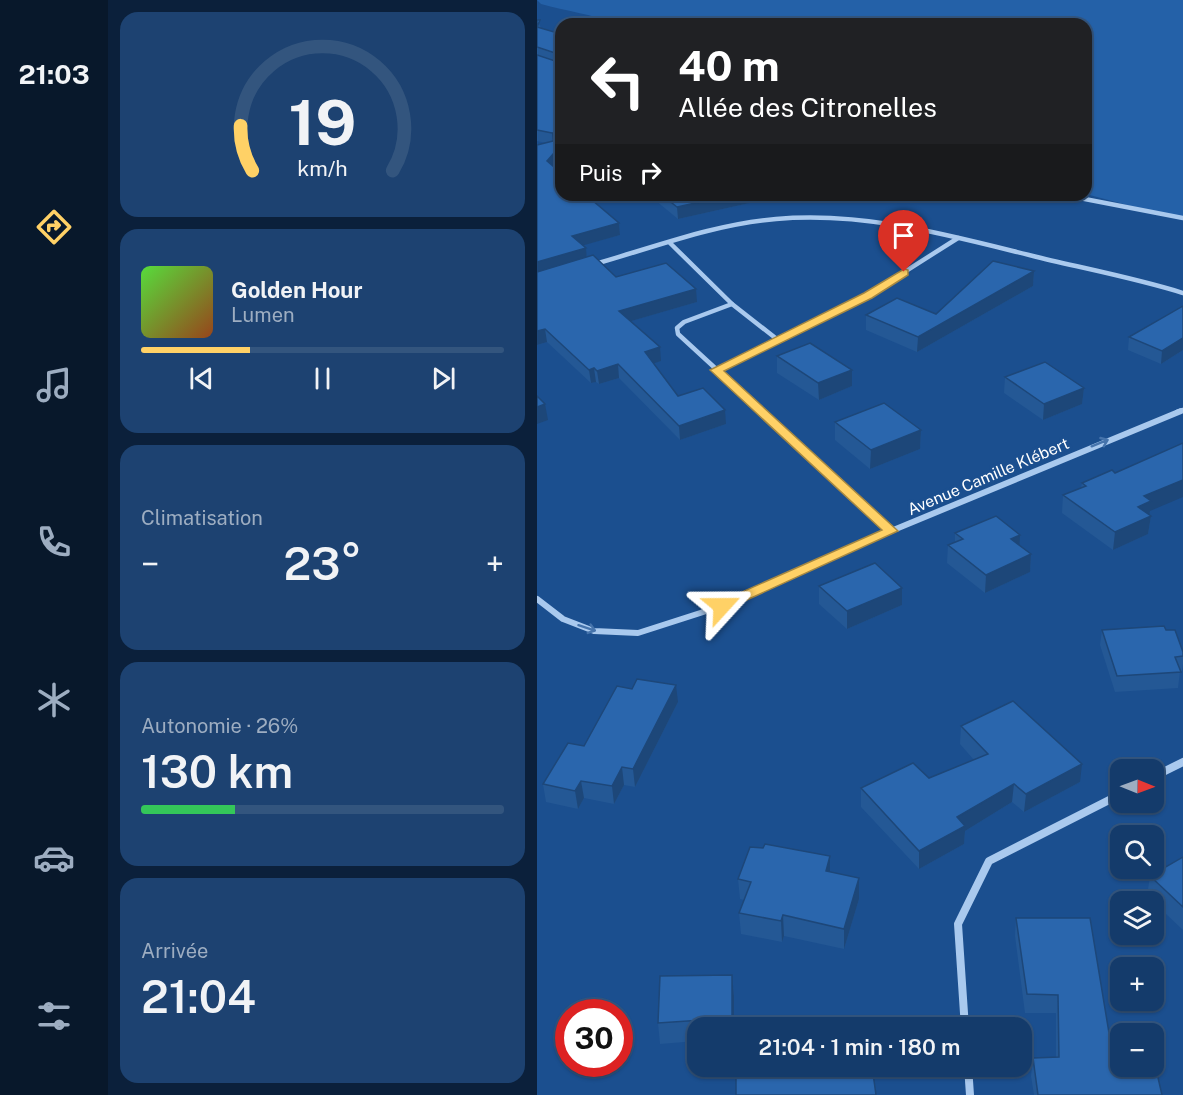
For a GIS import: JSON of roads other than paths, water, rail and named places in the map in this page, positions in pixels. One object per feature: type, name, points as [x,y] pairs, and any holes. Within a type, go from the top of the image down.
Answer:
[{"type":"street","points":[[1092,200],[1183,218]]},
{"type":"street","points":[[593,265],[718,229],[775,219],[815,217],[853,219],[912,228],[1183,293]]},
{"type":"street","points":[[716,370],[868,295],[958,238]]},
{"type":"street","points":[[671,243],[732,304],[778,339]]},
{"type":"street","points":[[732,304],[684,322],[677,328],[678,334],[891,531]]},
{"type":"street","name":"Avenue Camille Klébert","points":[[537,599],[563,619],[594,631],[638,633],[722,606],[891,531],[1183,410]]},
{"type":"street","points":[[1164,772],[1183,762]]},
{"type":"street","points":[[964,1017],[959,924],[989,861],[1110,800]]},
{"type":"street","points":[[969,1077],[970,1095]]}]
